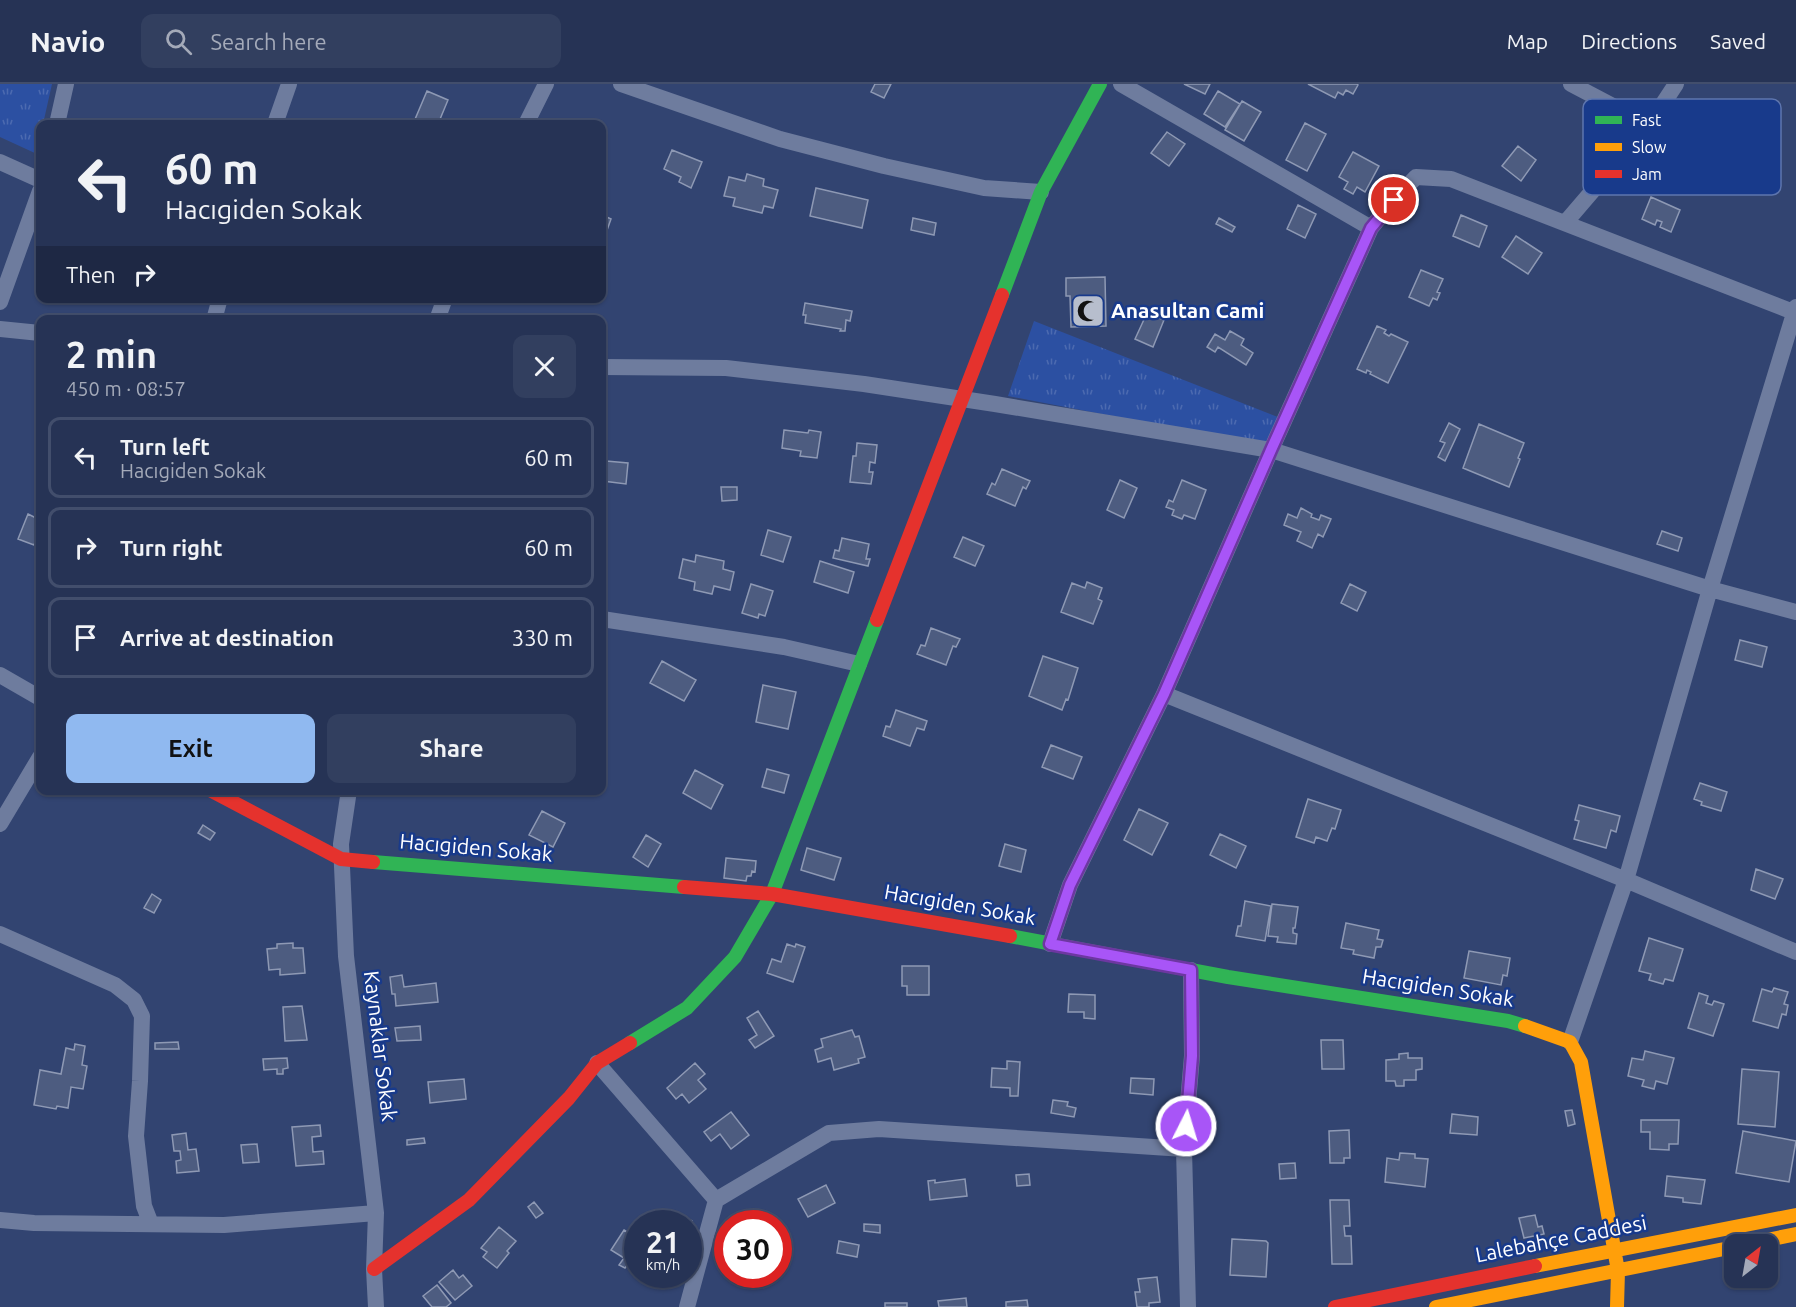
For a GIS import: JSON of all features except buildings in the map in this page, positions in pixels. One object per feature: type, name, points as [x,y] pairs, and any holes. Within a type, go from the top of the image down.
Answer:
[{"type":"street","points":[[58,120],[66,84]]},
{"type":"street","points":[[276,120],[289,84]]},
{"type":"street","points":[[528,120],[546,84]]},
{"type":"street","points":[[621,84],[780,139],[984,188],[1041,192]]},
{"type":"street","points":[[374,1269],[469,1200],[569,1098],[597,1063],[687,1008],[735,957],[772,894],[1041,192],[1100,84]]},
{"type":"street","points":[[1121,84],[1371,228]]},
{"type":"street","points":[[1571,84],[1600,99]]},
{"type":"street","points":[[1666,99],[1676,84]]},
{"type":"street","points":[[0,162],[36,178]]},
{"type":"street","points":[[1050,944],[1070,885],[1164,694],[1371,228],[1416,177],[1451,179],[1795,311],[1710,589],[1626,880],[1570,1042],[1581,1062],[1614,1250],[1617,1271],[1617,1307]]},
{"type":"street","points":[[1565,224],[1590,195]]},
{"type":"street","points":[[0,302],[36,201]]},
{"type":"street","points":[[0,328],[36,332]]},
{"type":"street","points":[[606,367],[726,368],[864,384],[1271,450],[1710,589],[1796,612]]},
{"type":"street","points":[[606,620],[784,647],[860,664]]},
{"type":"street","points":[[0,675],[36,696]]},
{"type":"street","points":[[1164,694],[1626,880],[1796,952]]},
{"type":"street","points":[[0,824],[36,764]]},
{"type":"street","name":"Hacıgiden Sokak","points":[[219,795],[341,859],[772,894],[1191,970],[1508,1021],[1541,1030],[1570,1042]]},
{"type":"street","name":"Kaynaklar Sokak","points":[[348,795],[341,844],[346,957],[376,1213],[374,1269],[376,1307]]},
{"type":"street","points":[[0,934],[114,985],[134,1000],[142,1017],[136,1137],[144,1206],[151,1224]]},
{"type":"street","points":[[1188,1307],[1184,1149],[1192,1056],[1191,970]]},
{"type":"street","points":[[597,1063],[716,1200]]},
{"type":"street","points":[[687,1307],[716,1200],[829,1133],[879,1129],[1184,1149]]},
{"type":"street","points":[[0,1220],[34,1223],[224,1225],[376,1213]]},
{"type":"street","name":"Lalebahçe Caddesi","points":[[1335,1307],[1796,1215]]},
{"type":"street","points":[[1778,1238],[1796,1234]]},
{"type":"street","name":"Lalebahçe Caddesi","points":[[1436,1307],[1724,1249]]},
{"type":"green space","points":[[0,84],[52,84],[44,120],[36,120],[36,154],[0,137]]},
{"type":"green space","points":[[1034,321],[1283,419],[1263,445],[1008,396]]},
{"type":"traffic: fast","points":[[1002,295],[1041,192],[1100,84]]},
{"type":"traffic: fast","points":[[630,1043],[687,1008],[735,957],[772,894],[877,620]]},
{"type":"traffic: fast","points":[[373,862],[684,887]]},
{"type":"traffic: fast","points":[[1010,936],[1228,977],[1508,1021],[1525,1026]]},
{"type":"traffic: slow","points":[[1525,1026],[1570,1042],[1581,1062],[1618,1271],[1617,1307]]},
{"type":"traffic: slow","points":[[1535,1266],[1796,1215]]},
{"type":"traffic: slow","points":[[1778,1238],[1796,1234]]},
{"type":"traffic: slow","points":[[1436,1307],[1724,1249]]},
{"type":"traffic: jam","points":[[877,620],[1002,295]]},
{"type":"traffic: jam","points":[[219,795],[341,859],[373,862]]},
{"type":"traffic: jam","points":[[684,887],[772,894],[1010,936]]},
{"type":"traffic: jam","points":[[374,1269],[469,1200],[569,1098],[597,1063],[630,1043]]},
{"type":"traffic: jam","points":[[1335,1307],[1535,1266]]},
{"type":"place","name":"Anasultan Cami","points":[[1088,311]]},
{"type":"route","points":[[1186,1126],[1192,1056],[1191,970],[1050,944],[1070,885],[1164,694],[1371,228],[1394,200]]}]
